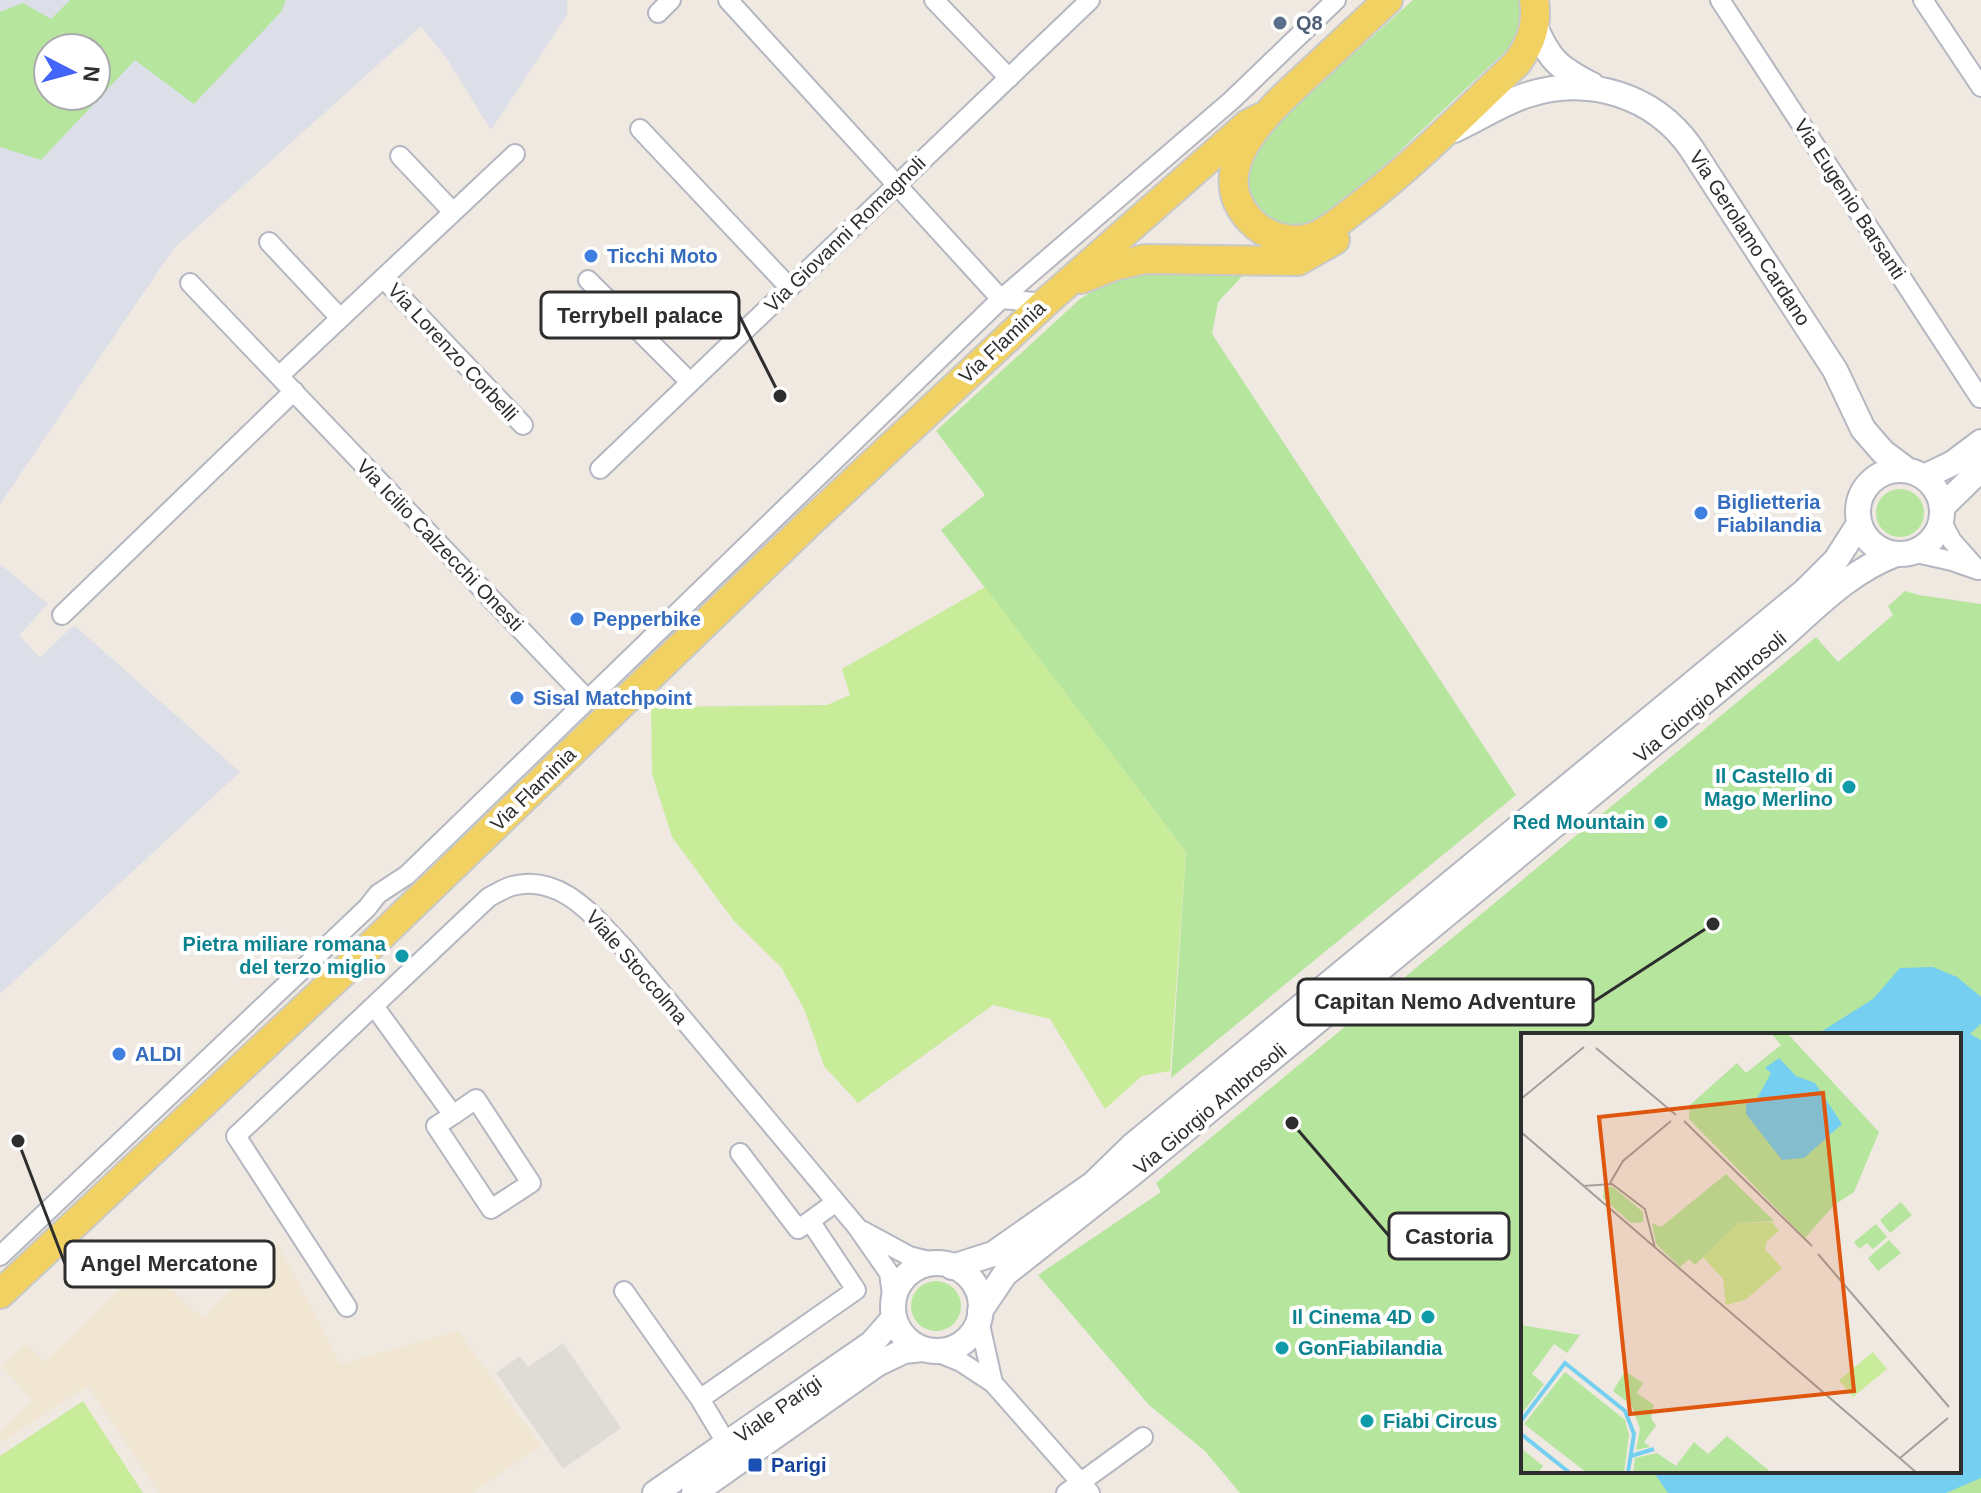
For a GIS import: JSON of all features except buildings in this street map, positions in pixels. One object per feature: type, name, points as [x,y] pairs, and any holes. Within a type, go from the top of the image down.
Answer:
[{"type":"main road","name":"Via Flaminia","points":[[1388,0],[1262,117],[1238,156],[1234,183],[1241,209],[1260,229],[1285,239],[1311,237],[1324,232],[1372,196],[1517,63],[1532,39],[1535,13]]},
{"type":"main road","name":"Via Gerolamo Cardano","points":[[1535,13],[1547,53],[1564,71],[1597,88],[1629,97],[1670,121],[1689,144],[1835,370],[1863,429],[1883,452],[1916,474]]},
{"type":"main road","name":"Via Gerolamo Cardano","points":[[1438,138],[1525,95],[1565,86],[1597,88]]},
{"type":"main road","name":"Via Flaminia","points":[[0,1294],[356,960],[809,523],[1055,294],[1248,124],[1262,117]]},
{"type":"main road","name":"Via Flaminia","points":[[1055,294],[1114,266],[1145,259],[1298,261],[1339,237],[1372,196]]},
{"type":"main road","name":"Via Gerolamo Cardano","points":[[1863,429],[1867,460],[1864,488]]},
{"type":"main road","points":[[1981,442],[1953,463],[1916,474],[1892,470],[1882,473],[1864,488],[1859,499],[1859,524],[1873,544],[1904,553],[1932,539],[1941,514],[1981,469]]},
{"type":"main road","points":[[1916,474],[1935,489],[1941,514]]},
{"type":"main road","name":"Via Giorgio Ambrosoli","points":[[944,1265],[993,1254],[1093,1184],[1132,1146],[1812,585],[1836,560],[1859,524]]},
{"type":"main road","name":"Via Giorgio Ambrosoli","points":[[980,1316],[1005,1274],[1147,1162],[1780,639],[1853,575],[1904,553]]},
{"type":"main road","points":[[944,1265],[967,1276],[975,1285],[980,1316],[974,1331],[957,1347],[928,1350],[904,1337],[894,1310],[903,1279],[913,1270],[944,1265]]},
{"type":"main road","name":"Viale Parigi","points":[[655,1493],[872,1343],[894,1310]]},
{"type":"main road","name":"Viale Parigi","points":[[694,1493],[877,1364],[904,1351],[928,1350]]},
{"type":"street","points":[[728,0],[1001,299],[1055,294]]},
{"type":"street","points":[[934,0],[1009,78]]},
{"type":"street","name":"Via Giovanni Romagnoli","points":[[600,469],[1090,0]]},
{"type":"street","name":"Via Flaminia","points":[[0,1256],[337,938],[378,894],[407,875],[1001,299],[1232,100],[1336,0]]},
{"type":"street","name":"Via Eugenio Barsanti","points":[[1720,0],[1980,398]]},
{"type":"street","points":[[1923,0],[1981,87]]},
{"type":"street","points":[[640,129],[789,287]]},
{"type":"street","points":[[279,376],[515,154]]},
{"type":"street","points":[[400,156],[453,212]]},
{"type":"street","points":[[269,242],[340,318]]},
{"type":"street","name":"Via Lorenzo Corbelli","points":[[383,278],[523,425]]},
{"type":"street","points":[[588,280],[690,382]]},
{"type":"street","name":"Via Icilio Calzecchi Onesti","points":[[190,283],[587,699]]},
{"type":"street","points":[[62,615],[294,391]]},
{"type":"street","points":[[1941,514],[1952,541],[1980,571]]},
{"type":"street","points":[[1904,553],[1952,561],[1980,571]]},
{"type":"street","name":"Viale Stoccolma","points":[[347,1307],[236,1136],[489,897],[513,885],[543,885],[571,896],[623,947],[857,1227],[889,1273],[894,1310]]},
{"type":"street","points":[[337,938],[356,960]]},
{"type":"street","points":[[374,1006],[453,1115]]},
{"type":"street","points":[[476,1099],[531,1183],[491,1209],[436,1126],[453,1115],[476,1099]]},
{"type":"street","points":[[740,1153],[798,1229],[836,1202]]},
{"type":"street","points":[[700,1399],[856,1290],[810,1221]]},
{"type":"street","name":"Viale Stoccolma","points":[[857,1227],[909,1256],[944,1265]]},
{"type":"street","points":[[624,1291],[700,1399],[727,1444]]},
{"type":"street","points":[[980,1316],[993,1383]]},
{"type":"street","points":[[928,1350],[961,1362],[993,1383],[1079,1490],[1143,1437]]},
{"type":"shaded area","points":[[0,0],[567,0],[567,15],[491,130],[449,62],[421,26],[174,248],[0,504]]},
{"type":"shaded area","points":[[0,564],[48,604],[19,635],[40,658],[74,625],[240,772],[0,994]]},
{"type":"shaded area","points":[[278,1244],[340,1364],[458,1331],[541,1446],[472,1493],[159,1493],[88,1386],[0,1443],[0,1432],[33,1401],[2,1366],[26,1344],[45,1362],[144,1266],[203,1318]]},
{"type":"shaded area","points":[[563,1343],[621,1428],[563,1469],[496,1373],[520,1356],[528,1367]]},
{"type":"green space","points":[[70,0],[286,0],[281,12],[194,104],[135,60],[112,84],[112,32],[32,32],[32,112],[86,112],[41,160],[0,147],[0,12],[23,3],[51,19]]},
{"type":"green space","points":[[1413,0],[1521,0],[1522,24],[1511,46],[1331,216],[1304,228],[1267,221],[1247,196],[1245,172],[1259,139]]},
{"type":"green space","points":[[1150,270],[1245,273],[1218,302],[1212,334],[1516,795],[1171,1078],[1186,852],[941,530],[985,495],[936,431],[1080,299],[1114,281]]},
{"type":"green space","points":[[1900,489],[1917,496],[1924,513],[1917,530],[1900,537],[1883,530],[1876,513],[1883,496]]},
{"type":"green space","points":[[985,587],[1186,852],[1170,1071],[1142,1076],[1105,1109],[1050,1019],[993,1005],[858,1103],[824,1066],[805,1011],[781,967],[734,921],[672,837],[652,774],[651,707],[827,705],[850,695],[842,669]]},
{"type":"green space","points":[[1905,591],[1981,604],[1981,1493],[1240,1493],[1205,1451],[1149,1405],[1038,1275],[1161,1192],[1156,1183],[1816,637],[1838,662],[1893,615],[1888,606]]},
{"type":"green space","points":[[936,1281],[954,1288],[961,1306],[954,1324],[936,1331],[918,1324],[911,1306],[918,1288]]},
{"type":"green space","points":[[83,1401],[143,1493],[0,1493],[0,1456]]},
{"type":"water","points":[[1933,967],[1957,977],[1981,997],[1981,1024],[1970,1034],[1981,1040],[1981,1478],[1946,1493],[1668,1493],[1654,1473],[1961,1473],[1961,1033],[1819,1033],[1873,999],[1900,968]]},
{"type":"place","name":"Q8","points":[[1280,23]]},
{"type":"place","name":"Ticchi Moto","points":[[591,256]]},
{"type":"place","name":"Terrybell palace","points":[[780,396]]},
{"type":"place","name":"Biglietteria Fiabilandia","points":[[1701,513]]},
{"type":"place","name":"Pepperbike","points":[[577,619]]},
{"type":"place","name":"Sisal Matchpoint","points":[[517,698]]},
{"type":"place","name":"Il Castello di Mago Merlino","points":[[1849,787]]},
{"type":"place","name":"Red Mountain","points":[[1661,822]]},
{"type":"place","name":"Capitan Nemo Adventure","points":[[1713,924]]},
{"type":"place","name":"Pietra miliare romana del terzo miglio","points":[[402,956]]},
{"type":"place","name":"ALDI","points":[[119,1054]]},
{"type":"place","name":"Castoria","points":[[1292,1123]]},
{"type":"place","name":"Angel Mercatone","points":[[18,1141]]},
{"type":"place","name":"Il Cinema 4D","points":[[1428,1317]]},
{"type":"place","name":"GonFiabilandia","points":[[1282,1348]]},
{"type":"place","name":"Fiabi Circus","points":[[1367,1421]]},
{"type":"place","name":"Parigi","points":[[755,1465]]}]
